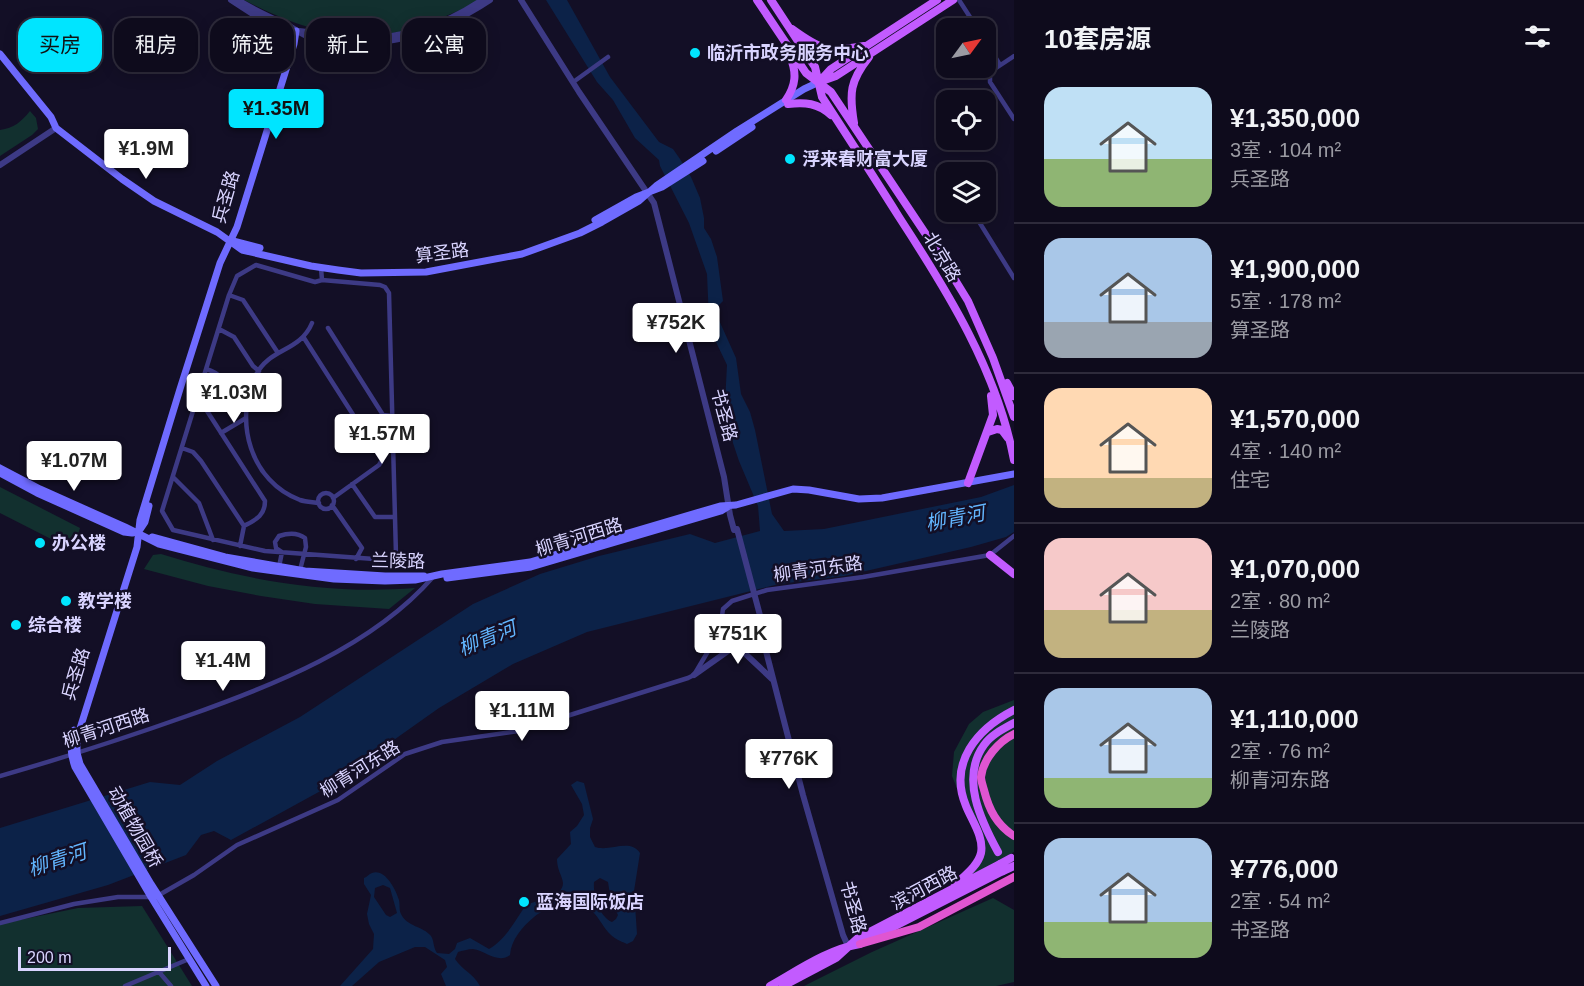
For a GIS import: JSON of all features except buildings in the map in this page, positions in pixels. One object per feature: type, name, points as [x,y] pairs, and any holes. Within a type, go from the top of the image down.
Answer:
[{"type":"highway","points":[[1014,734],[1000,743],[992,752],[981,778],[991,812],[1004,829],[1014,836]]},
{"type":"highway","points":[[860,944],[918,927],[1013,877]]},
{"type":"main road","name":"北京路","points":[[758,0],[806,73],[831,92],[947,266],[968,301],[993,358],[1014,417]]},
{"type":"main road","name":"北京路","points":[[771,0],[815,67],[822,97],[930,264],[969,331],[1007,428],[1014,460]]},
{"type":"main road","points":[[819,82],[836,76],[870,48],[937,0]]},
{"type":"main road","points":[[788,26],[811,43],[828,50],[870,48],[953,0]]},
{"type":"main road","name":"兵圣路","points":[[74,754],[78,732],[136,547],[138,534],[145,522],[227,255],[239,203],[286,54],[297,31]]},
{"type":"main road","points":[[781,35],[795,69],[793,90],[787,102],[813,104],[824,109],[838,122]]},
{"type":"main road","points":[[855,128],[850,102],[852,86],[870,48]]},
{"type":"main road","name":"算圣路","points":[[0,54],[51,117],[56,128]]},
{"type":"main road","name":"算圣路","points":[[0,62],[56,128],[154,201],[217,232],[243,250],[321,268],[361,273],[426,272],[486,262],[522,254],[580,233],[630,207],[819,82]]},
{"type":"main road","name":"算圣路","points":[[230,241],[338,266],[425,267],[520,250],[578,229],[636,197],[648,194]]},
{"type":"main road","points":[[993,358],[1014,396]]},
{"type":"main road","points":[[968,483],[993,415],[993,404],[983,363]]},
{"type":"main road","points":[[988,432],[1002,430],[1010,441]]},
{"type":"main road","name":"兰陵路","points":[[0,468],[39,489],[159,544],[224,562],[304,576],[385,581],[434,577]]},
{"type":"main road","name":"兰陵路","points":[[0,473],[37,494],[124,532],[225,557],[300,570],[434,577]]},
{"type":"main road","name":"柳青河西路","points":[[434,577],[443,578],[531,567],[721,511],[729,505],[793,489],[809,489],[860,499],[882,498],[1014,474]]},
{"type":"main road","points":[[990,555],[1014,574]]},
{"type":"main road","points":[[948,892],[973,868],[980,856],[981,843],[964,803],[961,770],[970,747],[979,735],[1014,710]]},
{"type":"main road","points":[[998,852],[986,831],[981,815],[974,791],[973,772],[985,744],[995,734],[1014,723]]},
{"type":"main road","name":"动植物园桥","points":[[74,754],[148,886]]},
{"type":"main road","name":"滨河西路","points":[[770,986],[848,946],[860,944],[1013,860]]},
{"type":"main road","name":"滨河西路","points":[[783,986],[836,958],[858,938],[1002,867]]},
{"type":"main road","points":[[148,886],[159,895],[216,986]]},
{"type":"main road","points":[[148,886],[151,897],[206,986]]},
{"type":"street","points":[[231,0],[266,21],[297,31],[344,38],[404,35],[451,19],[482,0]]},
{"type":"street","points":[[238,0],[305,36],[344,42],[405,39],[453,23],[490,0]]},
{"type":"street","name":"书圣路","points":[[523,0],[647,187],[729,505],[734,514],[773,681],[805,804],[848,946]]},
{"type":"street","name":"书圣路","points":[[523,0],[585,100],[648,194]]},
{"type":"street","points":[[959,0],[971,18]]},
{"type":"street","points":[[1014,56],[990,72],[990,82],[1014,119]]},
{"type":"street","points":[[576,80],[607,58]]},
{"type":"street","points":[[996,58],[1000,65]]},
{"type":"street","points":[[0,164],[56,128]]},
{"type":"street","points":[[979,222],[1014,278]]},
{"type":"street","points":[[256,265],[315,282],[322,280],[385,286],[389,293],[396,555],[388,560],[282,552],[240,546],[173,530],[162,511],[229,295],[237,276],[256,265]]},
{"type":"street","points":[[321,268],[322,280]]},
{"type":"street","points":[[229,295],[243,300],[279,353]]},
{"type":"street","points":[[312,323],[304,338],[269,358],[259,370],[250,393],[245,431],[256,464],[278,487],[301,501],[319,503],[325,508],[332,505]]},
{"type":"street","points":[[328,328],[383,415],[392,416]]},
{"type":"street","points":[[219,329],[234,337],[253,366],[259,370]]},
{"type":"street","points":[[304,338],[382,460],[379,465],[333,498],[332,505],[362,548],[356,559]]},
{"type":"street","points":[[206,369],[217,372],[222,377],[247,412]]},
{"type":"street","points":[[198,397],[265,501],[265,508],[261,516],[244,526]]},
{"type":"street","points":[[221,434],[246,418]]},
{"type":"street","points":[[182,448],[193,452],[201,461],[244,526],[240,546]]},
{"type":"street","points":[[173,477],[199,503],[213,540]]},
{"type":"street","points":[[352,484],[375,518],[395,517]]},
{"type":"street","points":[[319,503],[319,497],[324,493],[330,494],[333,498]]},
{"type":"street","points":[[282,552],[276,548],[275,542],[279,536],[286,533],[300,534],[305,538],[306,547],[300,570]]},
{"type":"street","name":"柳青河东路","points":[[0,923],[74,904],[118,897],[159,895],[194,875],[237,845],[338,801],[405,754],[442,742],[519,731],[550,723],[673,684],[694,675],[720,630],[723,609],[732,601],[767,590],[863,577],[990,555],[1014,536]]},
{"type":"street","points":[[279,567],[282,552]]},
{"type":"street","name":"柳青河西路","points":[[0,776],[74,754],[260,690],[336,654],[400,608],[434,577]]},
{"type":"street","points":[[694,675],[735,646],[747,641],[760,626]]},
{"type":"street","name":"书圣路","points":[[760,626],[848,946]]},
{"type":"street","points":[[720,630],[773,681]]},
{"type":"street","points":[[125,986],[189,959]]},
{"type":"street","points":[[159,972],[171,986]]},
{"type":"green space","points":[[244,0],[479,0],[442,18],[402,18],[402,31],[390,34],[390,18],[306,18],[306,26],[294,22],[294,18],[283,18]]},
{"type":"green space","points":[[30,111],[36,118],[38,129],[0,156],[0,130],[17,124]]},
{"type":"green space","points":[[0,487],[80,528],[74,547],[53,540],[0,513]]},
{"type":"green space","points":[[161,554],[223,571],[287,583],[351,589],[415,588],[389,609],[315,604],[208,586],[144,569],[153,555]]},
{"type":"green space","points":[[1014,700],[1014,852],[966,879],[981,848],[952,776],[954,752],[969,724],[983,712]]},
{"type":"green space","points":[[993,898],[1014,910],[1014,982],[996,986],[804,986],[872,952]]},
{"type":"green space","points":[[142,906],[192,986],[0,986],[0,924],[78,908]]},
{"type":"water","name":"柳青河","points":[[546,0],[567,0],[610,77],[659,142],[673,149],[691,177],[700,198],[704,228],[711,239],[717,257],[723,301],[718,306],[718,318],[736,358],[741,394],[750,412],[755,430],[772,514],[784,531],[824,529],[981,497],[1014,485],[1014,532],[1006,537],[971,547],[844,576],[779,584],[587,632],[513,664],[439,708],[326,788],[231,840],[214,831],[201,835],[186,855],[108,885],[0,916],[0,828],[150,782],[180,785],[217,761],[300,717],[473,604],[540,574],[599,556],[690,534],[715,543],[760,531],[758,506],[728,428],[725,403],[727,365],[709,320],[707,274],[689,223],[659,160],[635,138],[613,100],[597,82]]},
{"type":"water","points":[[577,781],[584,783],[593,819],[590,837],[595,847],[631,846],[640,853],[634,891],[637,934],[633,941],[627,944],[612,936],[596,915],[585,907],[562,906],[539,913],[530,921],[512,944],[510,955],[496,958],[473,949],[458,952],[455,959],[480,986],[446,986],[441,974],[447,967],[445,960],[425,947],[415,947],[379,962],[352,986],[340,986],[373,949],[374,934],[367,914],[371,895],[364,884],[364,878],[371,873],[377,872],[389,881],[398,896],[400,912],[404,918],[431,936],[437,953],[449,954],[455,949],[457,943],[470,938],[489,949],[505,935],[526,905],[559,892],[563,883],[557,859],[571,844],[570,832],[584,815],[582,804],[571,785]],"holes":[[[600,878],[608,882],[611,901],[618,915],[612,922],[600,910],[596,899],[594,882]],[[383,885],[390,888],[397,913],[390,917],[386,915],[374,897],[375,888]]]},
{"type":"place","name":"临沂市政务服务中心","points":[[695,53]]},
{"type":"place","name":"浮来春财富大厦","points":[[790,159]]},
{"type":"place","name":"办公楼","points":[[40,543]]},
{"type":"place","name":"教学楼","points":[[66,601]]},
{"type":"place","name":"综合楼","points":[[16,625]]},
{"type":"place","name":"蓝海国际饭店","points":[[524,902]]}]
